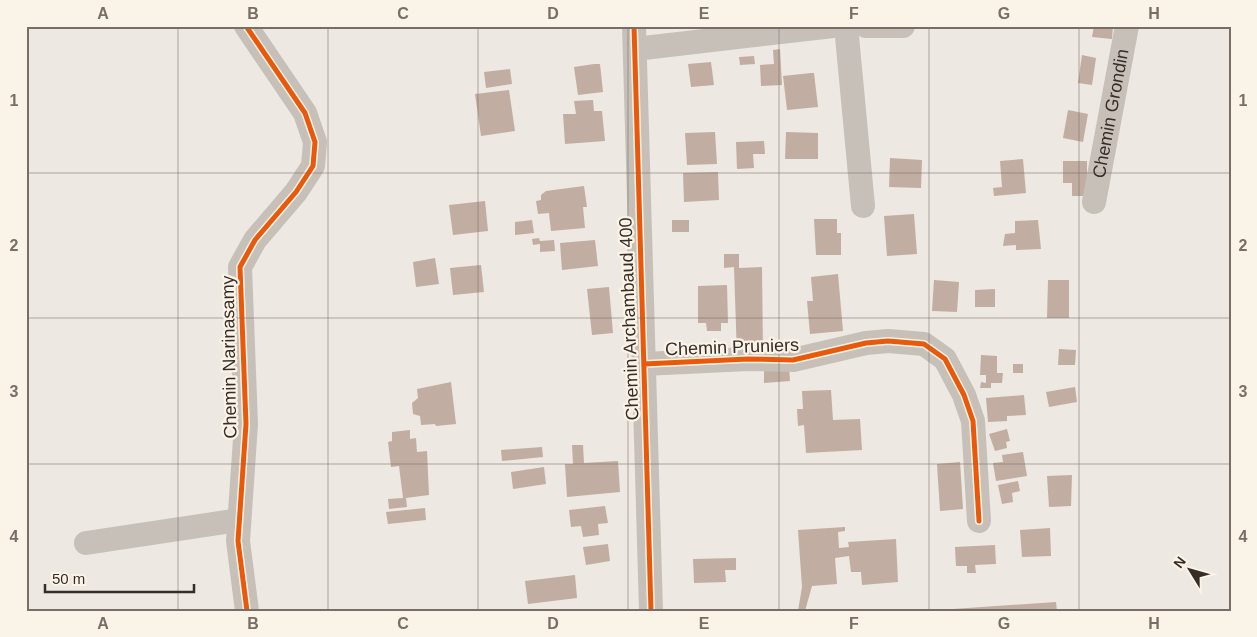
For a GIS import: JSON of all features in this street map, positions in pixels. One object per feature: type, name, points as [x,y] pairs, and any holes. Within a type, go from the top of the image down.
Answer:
[{"type":"street","name":"Chemin Narinasamy","points":[[246,26],[305,113],[315,142],[313,166],[296,192],[255,240],[240,267],[246,424],[238,541],[247,611]]},
{"type":"street","points":[[634,38],[834,26]]},
{"type":"street","points":[[846,26],[863,206]]},
{"type":"street","points":[[866,26],[903,26]]},
{"type":"street","name":"Chemin Grondin","points":[[1094,202],[1127,26]]},
{"type":"street","name":"Chemin Archambaud 400","points":[[634,38],[651,611]]},
{"type":"street","name":"Chemin Pruniers","points":[[644,364],[748,359],[793,360],[866,342],[888,341],[924,344],[945,359],[964,396],[973,421],[979,521]]},
{"type":"street","points":[[86,543],[239,520]]},
{"type":"building","points":[[1094,26],[1113,26],[1112,39],[1092,37]]},
{"type":"building","points":[[780,49],[782,85],[761,86],[760,65],[774,64],[773,50]]},
{"type":"building","points":[[1082,55],[1096,58],[1092,85],[1078,83]]},
{"type":"building","points":[[754,56],[755,64],[740,65],[739,57]]},
{"type":"building","points":[[711,62],[714,85],[691,87],[688,64]]},
{"type":"building","points":[[600,64],[603,92],[578,95],[574,67]]},
{"type":"building","points":[[510,69],[512,84],[486,88],[484,72]]},
{"type":"building","points":[[814,73],[818,107],[787,110],[783,76]]},
{"type":"building","points":[[509,90],[515,131],[481,136],[475,94]]},
{"type":"building","points":[[593,100],[594,111],[602,111],[605,141],[565,144],[563,114],[576,114],[574,101]]},
{"type":"building","points":[[1068,110],[1088,114],[1083,142],[1063,138]]},
{"type":"building","points":[[715,132],[717,164],[687,165],[685,133]]},
{"type":"building","points":[[786,132],[818,133],[818,159],[785,159]]},
{"type":"building","points":[[764,141],[765,154],[753,154],[754,168],[737,169],[736,142]]},
{"type":"building","points":[[890,158],[922,160],[921,188],[889,187]]},
{"type":"building","points":[[1023,159],[1026,193],[994,196],[993,188],[1002,187],[1000,161]]},
{"type":"building","points":[[1063,161],[1087,161],[1087,196],[1072,196],[1072,183],[1063,183]]},
{"type":"building","points":[[718,172],[719,200],[684,202],[683,173]]},
{"type":"building","points":[[584,186],[587,207],[583,207],[585,228],[551,231],[549,213],[538,214],[536,201],[541,200],[541,195],[546,191]]},
{"type":"building","points":[[485,201],[488,231],[453,235],[449,205]]},
{"type":"building","points":[[914,214],[917,254],[887,256],[884,216]]},
{"type":"building","points":[[814,219],[837,219],[837,233],[841,233],[841,255],[816,255]]},
{"type":"building","points":[[532,220],[534,233],[515,235],[515,222]]},
{"type":"building","points":[[672,220],[689,220],[689,232],[672,232]]},
{"type":"building","points":[[1038,220],[1041,249],[1016,250],[1016,245],[1003,246],[1005,234],[1015,233],[1015,221]]},
{"type":"building","points":[[539,238],[540,241],[554,240],[555,251],[540,252],[540,244],[533,245],[532,239]]},
{"type":"building","points":[[595,240],[598,266],[562,270],[560,243]]},
{"type":"building","points":[[724,254],[739,254],[739,268],[762,267],[763,354],[737,356],[734,267],[724,268]]},
{"type":"building","points":[[435,258],[439,284],[416,287],[413,262]]},
{"type":"building","points":[[481,265],[484,292],[453,295],[450,268]]},
{"type":"building","points":[[838,274],[843,331],[810,334],[807,301],[813,301],[811,277]]},
{"type":"building","points":[[934,280],[959,282],[957,312],[932,311]]},
{"type":"building","points":[[1048,280],[1069,280],[1069,318],[1047,318]]},
{"type":"building","points":[[727,285],[728,323],[721,323],[721,331],[707,331],[706,323],[698,323],[698,286]]},
{"type":"building","points":[[609,287],[613,333],[592,335],[587,289]]},
{"type":"building","points":[[995,289],[995,307],[975,307],[975,290]]},
{"type":"building","points":[[1059,349],[1076,350],[1075,365],[1058,365]]},
{"type":"building","points":[[981,355],[997,356],[997,373],[1003,373],[1002,383],[991,383],[991,388],[980,388],[981,382],[986,383],[986,375],[980,375]]},
{"type":"building","points":[[1013,364],[1023,364],[1023,373],[1013,373]]},
{"type":"building","points":[[789,366],[790,381],[764,383],[764,367]]},
{"type":"building","points":[[451,382],[456,424],[421,425],[420,416],[413,414],[412,403],[418,398],[417,389]]},
{"type":"building","points":[[1075,387],[1077,402],[1049,407],[1046,392]]},
{"type":"building","points":[[831,390],[833,420],[860,419],[862,450],[806,453],[804,425],[798,426],[797,409],[803,409],[802,391]]},
{"type":"building","points":[[1024,395],[1026,415],[1007,416],[1007,421],[988,422],[986,398]]},
{"type":"building","points":[[1007,429],[1010,441],[1006,442],[1007,448],[995,451],[989,434]]},
{"type":"building","points":[[410,430],[410,439],[416,438],[417,452],[427,451],[429,495],[406,498],[407,507],[389,509],[388,499],[403,498],[399,466],[391,467],[388,442],[392,441],[392,432]]},
{"type":"building","points":[[572,445],[583,445],[584,463],[618,461],[620,492],[567,497],[565,464],[573,464]]},
{"type":"building","points":[[542,447],[543,457],[502,461],[501,450]]},
{"type":"building","points":[[1023,452],[1027,476],[996,481],[993,463],[1003,462],[1002,455]]},
{"type":"building","points":[[960,462],[963,509],[940,511],[937,464]]},
{"type":"building","points":[[544,467],[546,484],[513,489],[511,472]]},
{"type":"building","points":[[1072,475],[1071,506],[1049,507],[1047,476]]},
{"type":"building","points":[[1018,481],[1020,491],[1012,493],[1013,502],[1002,504],[998,485]]},
{"type":"building","points":[[605,506],[608,523],[598,524],[599,535],[583,537],[581,526],[571,527],[569,510]]},
{"type":"building","points":[[425,508],[426,520],[388,524],[386,512]]},
{"type":"building","points":[[845,527],[845,531],[838,532],[839,548],[849,547],[848,542],[896,539],[898,582],[862,585],[861,572],[851,572],[849,556],[835,558],[837,584],[812,586],[805,611],[798,611],[802,587],[798,530]]},
{"type":"building","points":[[1050,528],[1051,556],[1022,557],[1020,530]]},
{"type":"building","points":[[608,544],[610,561],[586,565],[583,547]]},
{"type":"building","points":[[995,545],[996,564],[975,565],[976,573],[967,573],[967,566],[956,566],[955,547]]},
{"type":"building","points":[[736,558],[736,570],[725,570],[726,582],[694,583],[693,559]]},
{"type":"building","points":[[575,575],[577,598],[528,604],[525,581]]},
{"type":"building","points":[[1056,602],[1057,611],[953,611],[953,609]]},
{"type":"cycle path","points":[[246,26],[305,113],[315,142],[313,166],[296,192],[255,240],[240,267],[246,424],[238,541],[247,611]]},
{"type":"cycle path","points":[[634,26],[651,611]]},
{"type":"cycle path","points":[[644,364],[748,359],[793,360],[866,343],[888,341],[924,344],[945,359],[964,395],[973,421],[979,521]]}]
